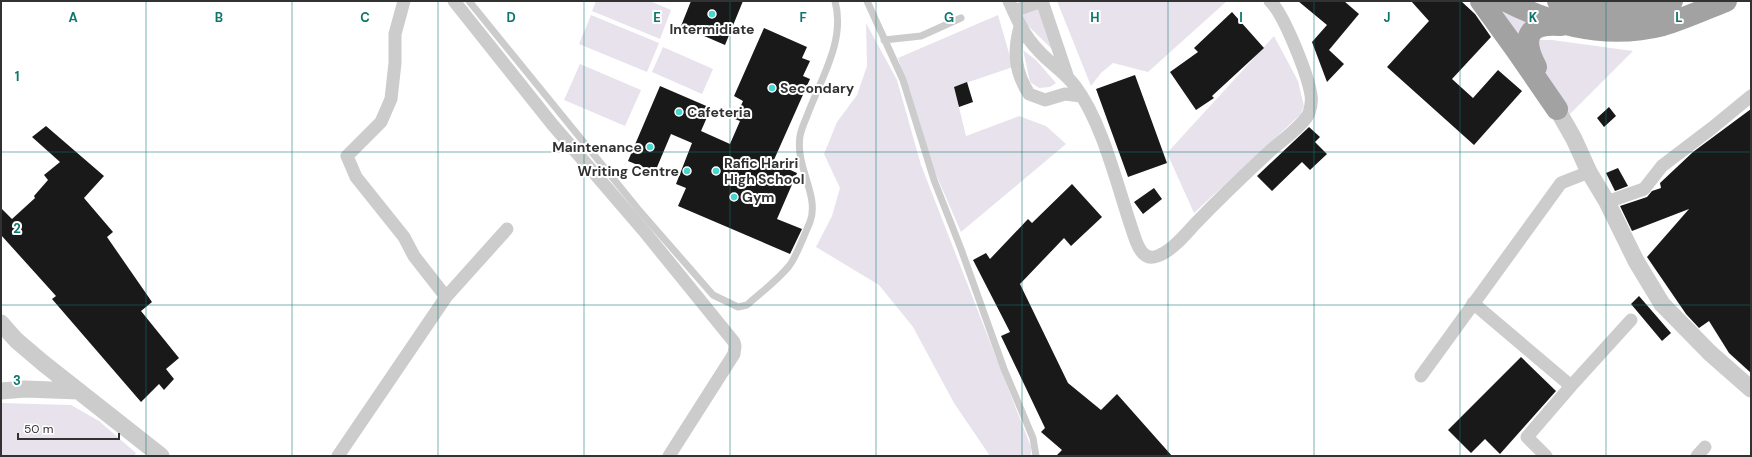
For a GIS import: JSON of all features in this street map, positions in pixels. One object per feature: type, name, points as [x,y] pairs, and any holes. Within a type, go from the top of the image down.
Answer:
[{"type":"highway","points":[[1481,1],[1557,109]]},
{"type":"highway","points":[[1506,1],[1544,18],[1593,30],[1645,28],[1680,19],[1726,1]]},
{"type":"highway","points":[[1558,1],[1582,7],[1610,10],[1647,7],[1672,1]]},
{"type":"highway","points":[[1557,109],[1531,57],[1528,38],[1532,30],[1539,26],[1551,24],[1568,25]]},
{"type":"street","points":[[404,1],[395,34],[395,63],[391,99],[381,122],[347,156],[356,177],[404,237],[414,256],[446,297]]},
{"type":"street","points":[[454,1],[552,124],[644,231],[734,342],[734,354],[669,456]]},
{"type":"street","points":[[1069,79],[1042,1],[1011,6],[1020,27],[1038,50],[1069,79],[1091,113],[1108,156],[1138,246],[1146,256],[1152,257],[1165,253],[1308,114],[1311,96],[1308,83],[1274,3]]},
{"type":"street","points":[[1020,27],[1014,50],[1018,69],[1029,94],[1045,100],[1065,94],[1081,96]]},
{"type":"street","points":[[1607,202],[1644,189],[1662,166],[1751,96]]},
{"type":"street","points":[[1557,109],[1589,172],[1607,202],[1636,262],[1662,304],[1710,353],[1751,389]]},
{"type":"street","points":[[1421,376],[1561,183],[1589,172]]},
{"type":"street","points":[[338,456],[446,297],[507,229]]},
{"type":"street","points":[[1473,303],[1572,386]]},
{"type":"street","points":[[1546,456],[1527,437],[1631,320]]},
{"type":"street","points":[[1,322],[9,339]]},
{"type":"street","points":[[1,332],[43,363],[161,456]]},
{"type":"street","points":[[25,389],[36,384],[40,380],[44,369],[43,363]]},
{"type":"street","points":[[1,391],[25,389],[79,391]]},
{"type":"lane","points":[[469,1],[628,197],[713,295],[738,307],[747,305],[790,266],[810,221],[812,197],[800,159],[800,136],[839,26],[835,1]]},
{"type":"lane","points":[[867,1],[903,80],[934,180],[969,271],[1004,370],[1033,438],[1036,456]]},
{"type":"lane","points":[[884,40],[921,36],[961,18]]},
{"type":"shaded area","points":[[596,1],[650,1],[671,10],[660,39],[592,11]]},
{"type":"shaded area","points":[[1057,1],[1227,1],[1148,72],[1113,63],[1101,73],[1091,86]]},
{"type":"shaded area","points":[[1495,2],[1535,20],[1520,37]]},
{"type":"shaded area","points":[[1037,8],[1040,9],[1056,53],[1021,19],[1022,13]]},
{"type":"shaded area","points":[[591,15],[659,43],[647,72],[579,44]]},
{"type":"shaded area","points":[[998,15],[1013,67],[954,87],[966,136],[1019,116],[1046,126],[1066,144],[961,232],[934,170],[898,58]]},
{"type":"shaded area","points":[[866,23],[897,80],[921,165],[1031,447],[1031,456],[990,456],[954,403],[913,327],[879,285],[816,247],[832,216],[840,188],[824,154],[837,122],[857,95],[867,66]]},
{"type":"shaded area","points":[[1274,36],[1298,81],[1304,106],[1300,115],[1194,213],[1167,153]]},
{"type":"shaded area","points":[[1539,40],[1552,40],[1633,51],[1570,114],[1542,70],[1535,53]]},
{"type":"shaded area","points":[[663,47],[713,69],[702,94],[652,72]]},
{"type":"shaded area","points":[[1023,50],[1036,60],[1056,83],[1050,87],[1039,88],[1030,82]]},
{"type":"shaded area","points":[[580,64],[641,90],[625,126],[564,100]]},
{"type":"shaded area","points":[[1,403],[71,405],[99,421],[136,453],[134,456],[1,456]]},
{"type":"building","name":"Intermidiate","points":[[691,1],[743,1],[725,45],[681,26]]},
{"type":"building","points":[[1298,1],[1344,1],[1359,14],[1329,50],[1344,64],[1327,82],[1312,42],[1327,25]]},
{"type":"building","points":[[1411,1],[1461,1],[1475,14],[1491,37],[1452,79],[1473,98],[1498,70],[1522,91],[1474,145],[1387,67],[1429,21]]},
{"type":"building","points":[[1232,12],[1264,48],[1212,96],[1214,98],[1196,110],[1170,72],[1198,52],[1194,48]]},
{"type":"building","points":[[764,28],[807,47],[802,58],[810,61],[803,76],[810,79],[773,162],[797,173],[777,219],[802,229],[790,254],[678,206],[686,188],[676,184],[692,143],[671,134],[655,172],[628,161],[660,86],[711,108],[701,131],[730,144],[740,121],[735,119],[743,101],[734,96]]},
{"type":"building","points":[[1135,75],[1167,163],[1128,177],[1096,89]]},
{"type":"building","points":[[967,82],[973,102],[959,107],[954,87]]},
{"type":"building","points":[[1609,107],[1616,116],[1604,127],[1597,118]]},
{"type":"building","points":[[1751,109],[1751,373],[1729,353],[1709,321],[1699,328],[1686,314],[1647,257],[1689,209],[1632,231],[1620,206],[1647,197],[1652,191],[1661,188],[1660,183],[1693,152]]},
{"type":"building","points":[[46,126],[104,176],[84,198],[113,232],[107,237],[152,302],[141,311],[179,358],[166,369],[174,379],[164,390],[159,384],[141,402],[52,299],[56,296],[1,235],[1,208],[12,219],[35,198],[34,196],[48,180],[44,175],[60,162],[32,137]]},
{"type":"building","points":[[1309,127],[1320,137],[1315,142],[1327,154],[1310,170],[1302,162],[1272,191],[1257,176]]},
{"type":"building","points":[[1618,168],[1628,186],[1615,191],[1606,173]]},
{"type":"building","points":[[1072,184],[1102,217],[1071,246],[1064,238],[1020,284],[1068,383],[1101,410],[1117,394],[1172,456],[1056,456],[1062,450],[1041,432],[1045,428],[1001,336],[1010,332],[973,260],[986,253],[990,259],[1028,219],[1032,223]]},
{"type":"building","points":[[1154,188],[1162,199],[1143,214],[1134,202]]},
{"type":"building","points":[[1639,296],[1671,333],[1662,341],[1631,304]]},
{"type":"building","points":[[1521,357],[1556,391],[1500,454],[1485,439],[1471,453],[1448,430]]},
{"type":"place","name":"Intermidiate","points":[[712,14]]},
{"type":"place","name":"Secondary","points":[[772,88]]},
{"type":"place","name":"Cafeteria","points":[[679,112]]},
{"type":"place","name":"Maintenance","points":[[650,147]]},
{"type":"place","name":"Writing Centre","points":[[687,171]]},
{"type":"place","name":"Rafic Hariri High School","points":[[716,171]]},
{"type":"place","name":"Gym","points":[[734,197]]}]
